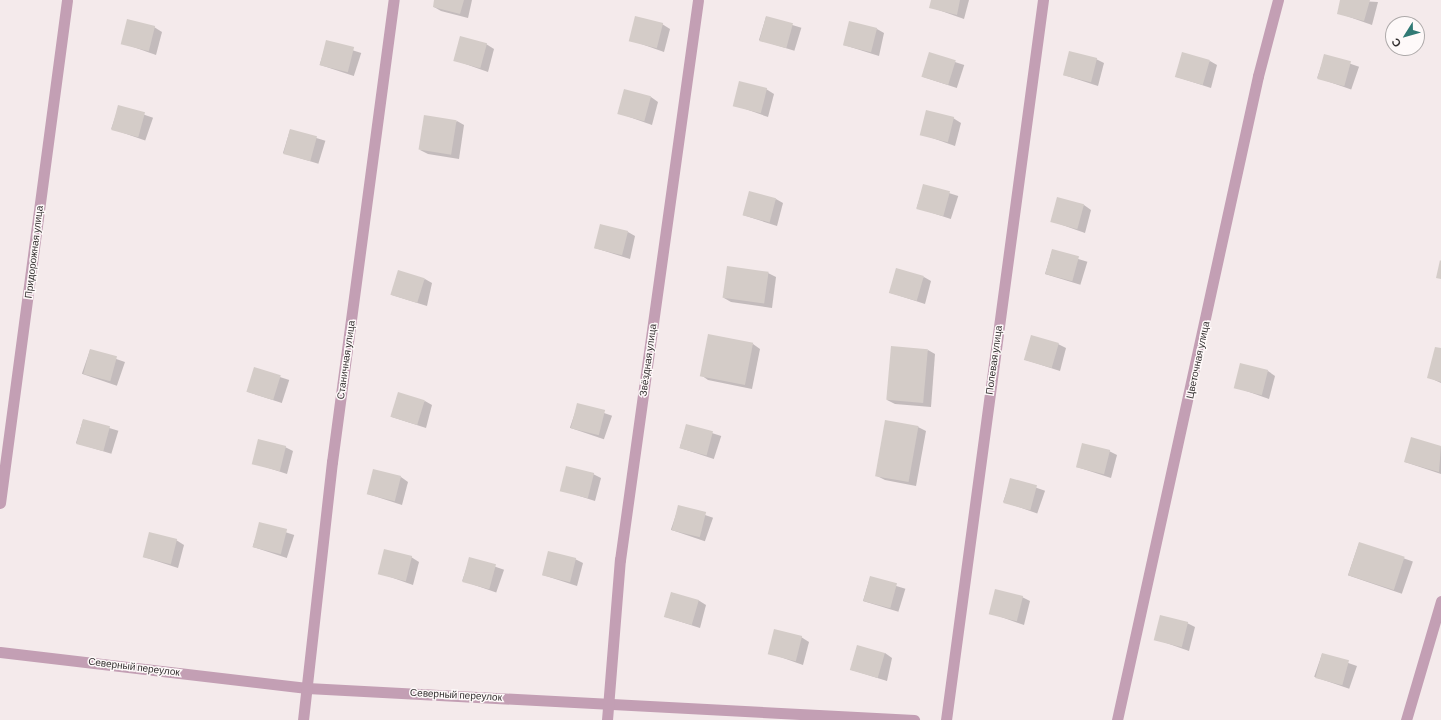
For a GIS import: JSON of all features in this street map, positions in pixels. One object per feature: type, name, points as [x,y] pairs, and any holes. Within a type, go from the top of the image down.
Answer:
[{"type":"street","name":"Придорожная улица","points":[[0,503],[67,0]]},
{"type":"street","name":"Станичная улица","points":[[303,720],[332,462],[394,0]]},
{"type":"street","name":"Звёздная улица","points":[[606,720],[609,703],[620,560],[698,0]]},
{"type":"street","name":"Полевая улица","points":[[946,720],[1043,0]]},
{"type":"street","name":"Цветочная улица","points":[[1117,720],[1276,0]]},
{"type":"street","points":[[1406,720],[1441,601]]},
{"type":"street","name":"Северный переулок","points":[[0,652],[307,688],[914,720]]},
{"type":"building","points":[[434,0],[464,0],[460,14],[433,7]]},
{"type":"building","points":[[931,0],[960,0],[957,15],[929,8]]},
{"type":"building","points":[[1340,0],[1370,0],[1364,21],[1337,14]]},
{"type":"building","points":[[635,16],[663,23],[657,48],[629,41]]},
{"type":"building","points":[[766,16],[793,23],[786,48],[759,41]]},
{"type":"building","points":[[127,19],[155,26],[149,51],[121,44]]},
{"type":"building","points":[[849,21],[877,28],[871,52],[843,45]]},
{"type":"building","points":[[460,36],[487,43],[480,68],[453,61]]},
{"type":"building","points":[[326,40],[354,47],[348,72],[320,65]]},
{"type":"building","points":[[1069,51],[1097,58],[1091,82],[1063,75]]},
{"type":"building","points":[[929,52],[956,60],[948,85],[921,77]]},
{"type":"building","points":[[1182,52],[1210,60],[1203,85],[1175,77]]},
{"type":"building","points":[[1324,54],[1351,61],[1344,86],[1317,79]]},
{"type":"building","points":[[739,81],[767,88],[761,113],[733,106]]},
{"type":"building","points":[[624,89],[651,96],[644,121],[617,114]]},
{"type":"building","points":[[118,105],[145,112],[138,137],[111,130]]},
{"type":"building","points":[[926,110],[954,117],[948,142],[920,135]]},
{"type":"building","points":[[424,115],[457,120],[451,155],[419,150]]},
{"type":"building","points":[[290,129],[317,136],[310,161],[283,154]]},
{"type":"building","points":[[923,184],[950,191],[943,216],[916,209]]},
{"type":"building","points":[[749,191],[776,198],[770,222],[743,215]]},
{"type":"building","points":[[1057,197],[1084,204],[1077,229],[1050,222]]},
{"type":"building","points":[[600,224],[628,231],[622,255],[594,248]]},
{"type":"building","points":[[1052,249],[1079,256],[1072,281],[1045,274]]},
{"type":"building","points":[[1440,260],[1441,261],[1441,279],[1436,278]]},
{"type":"building","points":[[727,266],[769,272],[764,304],[723,298]]},
{"type":"building","points":[[896,268],[924,276],[917,301],[889,293]]},
{"type":"building","points":[[398,270],[425,278],[417,303],[390,295]]},
{"type":"building","points":[[708,334],[753,343],[745,385],[700,376]]},
{"type":"building","points":[[1031,335],[1059,343],[1052,368],[1024,360]]},
{"type":"building","points":[[891,346],[928,349],[923,403],[886,400]]},
{"type":"building","points":[[1435,347],[1441,348],[1441,382],[1427,378]]},
{"type":"building","points":[[90,349],[117,356],[110,381],[83,374]]},
{"type":"building","points":[[1240,363],[1268,370],[1262,395],[1234,388]]},
{"type":"building","points":[[254,367],[281,375],[273,400],[246,392]]},
{"type":"building","points":[[398,392],[425,400],[417,425],[390,417]]},
{"type":"building","points":[[577,403],[605,410],[599,435],[571,428]]},
{"type":"building","points":[[83,419],[110,426],[103,451],[76,444]]},
{"type":"building","points":[[885,420],[918,426],[909,482],[875,476]]},
{"type":"building","points":[[686,424],[713,431],[707,455],[680,448]]},
{"type":"building","points":[[1411,437],[1441,446],[1439,472],[1404,462]]},
{"type":"building","points":[[258,439],[286,446],[280,471],[252,464]]},
{"type":"building","points":[[1082,443],[1110,450],[1104,474],[1076,467]]},
{"type":"building","points":[[566,466],[594,473],[588,498],[560,491]]},
{"type":"building","points":[[373,469],[401,476],[395,501],[367,494]]},
{"type":"building","points":[[1010,478],[1037,485],[1030,510],[1003,503]]},
{"type":"building","points":[[678,505],[706,512],[700,537],[672,530]]},
{"type":"building","points":[[259,522],[287,529],[281,554],[253,547]]},
{"type":"building","points":[[149,532],[177,539],[171,564],[143,557]]},
{"type":"building","points":[[1359,542],[1405,557],[1394,590],[1348,575]]},
{"type":"building","points":[[384,549],[412,556],[406,581],[378,574]]},
{"type":"building","points":[[548,551],[576,558],[570,582],[542,575]]},
{"type":"building","points":[[469,557],[496,564],[489,589],[462,582]]},
{"type":"building","points":[[870,576],[897,583],[890,608],[863,601]]},
{"type":"building","points":[[995,589],[1023,596],[1017,621],[989,614]]},
{"type":"building","points":[[671,592],[699,600],[692,625],[664,617]]},
{"type":"building","points":[[1160,615],[1188,622],[1182,647],[1154,640]]},
{"type":"building","points":[[774,629],[802,636],[796,661],[768,654]]},
{"type":"building","points":[[857,645],[885,653],[878,678],[850,670]]},
{"type":"building","points":[[1322,653],[1349,660],[1342,685],[1315,678]]}]
